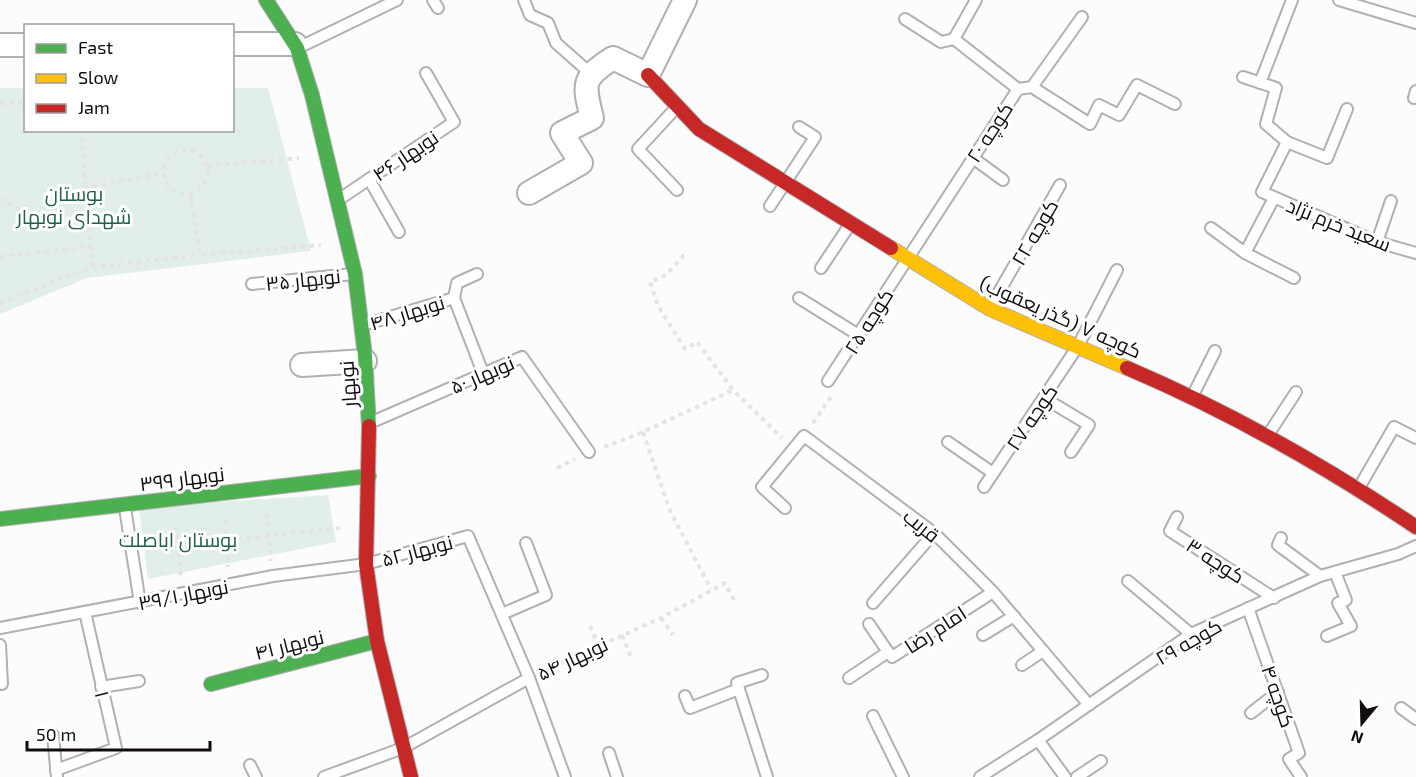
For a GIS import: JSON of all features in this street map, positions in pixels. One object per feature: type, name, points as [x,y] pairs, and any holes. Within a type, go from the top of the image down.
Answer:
[{"type":"street","name":"نوبهار","points":[[266,0],[296,46],[328,156],[355,274],[365,361],[369,424],[366,564],[377,641],[411,777]]},
{"type":"street","points":[[529,193],[581,163],[562,133],[592,118],[584,90],[590,73],[613,58],[648,75],[685,0]]},
{"type":"street","points":[[234,44],[296,46]]},
{"type":"street","points":[[0,45],[24,45]]},
{"type":"street","name":"کوچه ۷ (گذر یعقوب)","points":[[648,75],[679,105],[699,129],[906,260],[990,309],[1192,396],[1359,489],[1416,527]]},
{"type":"street","points":[[302,365],[365,361]]},
{"type":"street","name":"نوبهار ۳۹۹","points":[[0,519],[369,476]]},
{"type":"street","name":"نوبهار ۴۱","points":[[212,684],[377,641]]},
{"type":"lane","points":[[296,46],[397,0]]},
{"type":"lane","points":[[524,0],[531,15],[548,23],[556,43],[590,73]]},
{"type":"lane","points":[[905,19],[941,42],[954,39],[976,0]]},
{"type":"lane","points":[[1260,83],[1292,0]]},
{"type":"lane","points":[[1339,0],[1416,23]]},
{"type":"lane","name":"کوچه ۲۰","points":[[906,260],[1018,89],[1032,87],[1082,17]]},
{"type":"lane","points":[[954,39],[1018,89]]},
{"type":"lane","name":"نوبهار ۴۶","points":[[338,200],[453,122],[426,73]]},
{"type":"lane","points":[[1243,77],[1276,88],[1266,124],[1287,142],[1327,158],[1347,109]]},
{"type":"lane","points":[[1032,87],[1090,124],[1100,105],[1119,116],[1137,85],[1175,104]]},
{"type":"lane","points":[[677,190],[638,149],[679,105]]},
{"type":"lane","points":[[770,206],[815,137],[799,127]]},
{"type":"lane","name":"سعید خرم نژاد","points":[[1287,142],[1262,192],[1377,242],[1416,253]]},
{"type":"lane","points":[[972,158],[1003,180]]},
{"type":"lane","points":[[369,179],[399,232]]},
{"type":"lane","name":"کوچه ۲۲","points":[[990,309],[1060,185]]},
{"type":"lane","points":[[1245,253],[1275,198]]},
{"type":"lane","points":[[1377,242],[1391,201]]},
{"type":"lane","points":[[821,268],[850,225]]},
{"type":"lane","points":[[1211,228],[1245,253],[1294,278]]},
{"type":"lane","name":"کوچه ۲۵","points":[[828,381],[860,336],[906,260]]},
{"type":"lane","name":"کوچه ۲۷","points":[[984,487],[1078,346],[1117,270]]},
{"type":"lane","name":"نوبهار ۳۵","points":[[252,284],[355,274]]},
{"type":"lane","points":[[477,274],[458,284],[454,298],[483,374]]},
{"type":"lane","name":"نوبهار ۴۸","points":[[360,326],[454,298]]},
{"type":"lane","points":[[800,298],[860,336]]},
{"type":"lane","points":[[1192,396],[1215,351]]},
{"type":"lane","name":"نوبهار ۵۰","points":[[369,424],[522,357],[589,452]]},
{"type":"lane","points":[[1266,438],[1296,392]]},
{"type":"lane","points":[[1044,398],[1089,425],[1071,452]]},
{"type":"lane","points":[[1359,489],[1394,427],[1416,438]]},
{"type":"lane","points":[[785,508],[762,487],[804,436]]},
{"type":"lane","name":"قریب","points":[[804,436],[934,533],[993,592],[1089,705]]},
{"type":"lane","points":[[948,442],[993,473]]},
{"type":"lane","points":[[124,504],[140,603]]},
{"type":"lane","name":"کوچه ۳","points":[[1177,517],[1170,531],[1274,598]]},
{"type":"lane","points":[[873,603],[934,533]]},
{"type":"lane","name":"نوبهار ۵۲","points":[[366,564],[468,536],[502,614]]},
{"type":"lane","points":[[1281,538],[1278,545],[1320,576]]},
{"type":"lane","points":[[526,543],[546,595],[502,614],[566,777]]},
{"type":"lane","name":"کوچه ۲۹","points":[[980,777],[1038,740],[1191,634],[1320,576],[1398,554],[1416,546]]},
{"type":"lane","name":"نوبهار ۳۹/۱","points":[[0,628],[273,576],[366,564]]},
{"type":"lane","points":[[1328,636],[1351,626],[1338,603],[1346,600],[1335,572]]},
{"type":"lane","points":[[1128,581],[1191,634]]},
{"type":"lane","name":"امام رضا","points":[[849,678],[888,651],[892,657],[993,592]]},
{"type":"lane","name":"کوچه ۴","points":[[1248,608],[1299,753],[1289,759],[1301,777]]},
{"type":"lane","name":"۱","points":[[56,774],[116,748],[85,612]]},
{"type":"lane","points":[[983,635],[1014,616]]},
{"type":"lane","points":[[868,624],[888,651]]},
{"type":"lane","points":[[0,645],[2,684]]},
{"type":"lane","points":[[1022,665],[1043,651]]},
{"type":"lane","points":[[685,696],[690,708],[762,675]]},
{"type":"lane","name":"نوبهار ۵۴","points":[[324,777],[404,748],[529,678]]},
{"type":"lane","points":[[101,687],[139,681]]},
{"type":"lane","points":[[738,686],[767,777]]},
{"type":"lane","points":[[1251,713],[1278,692]]},
{"type":"lane","points":[[1401,708],[1416,719]]},
{"type":"lane","points":[[873,716],[903,777]]},
{"type":"lane","points":[[53,735],[56,774]]},
{"type":"lane","points":[[1038,740],[1065,777]]},
{"type":"lane","points":[[609,753],[617,777]]},
{"type":"lane","points":[[1077,777],[1101,761]]},
{"type":"lane","points":[[250,765],[256,777]]},
{"type":"path","points":[[0,103],[24,103]]},
{"type":"path","points":[[81,132],[92,267]]},
{"type":"path","points":[[189,150],[200,155],[207,166],[208,178],[201,189],[190,195],[177,193],[167,185],[164,173],[166,161],[176,152],[189,150]]},
{"type":"path","points":[[207,166],[328,156]]},
{"type":"path","points":[[0,199],[29,216],[45,219],[86,188],[164,173]]},
{"type":"path","points":[[190,195],[200,255]]},
{"type":"path","points":[[0,303],[92,267],[200,255],[348,243]]},
{"type":"path","points":[[0,257],[91,246]]},
{"type":"path","points":[[684,255],[666,275],[650,282],[658,306],[685,350],[698,342],[733,390],[793,449]]},
{"type":"path","points":[[804,436],[839,387],[828,381]]},
{"type":"path","points":[[557,468],[589,452],[643,432],[733,390]]},
{"type":"path","points":[[643,432],[670,511],[711,589],[725,583],[734,600]]},
{"type":"path","points":[[264,488],[273,576]]},
{"type":"path","points":[[222,493],[229,585]]},
{"type":"path","points":[[173,498],[182,594]]},
{"type":"path","points":[[132,551],[367,525]]},
{"type":"path","name":"نوبهار ۵۴","points":[[529,678],[661,618],[711,589]]},
{"type":"path","points":[[661,618],[673,635]]},
{"type":"path","points":[[590,626],[599,647]]},
{"type":"path","points":[[622,635],[631,657]]},
{"type":"green space","name":"بوستان شهدای نوبهار","points":[[0,88],[24,88],[24,132],[234,132],[234,88],[268,88],[311,251],[87,278],[0,314]]},
{"type":"green space","name":"بوستان اباصلت","points":[[328,495],[336,542],[148,579],[139,507]]},
{"type":"traffic: fast","points":[[266,0],[297,48],[312,95],[355,274],[365,356],[369,426]]},
{"type":"traffic: fast","points":[[0,519],[369,476]]},
{"type":"traffic: fast","points":[[211,684],[377,641]]},
{"type":"traffic: slow","points":[[891,248],[990,309],[1127,368]]},
{"type":"traffic: jam","points":[[648,75],[699,129],[891,248]]},
{"type":"traffic: jam","points":[[1127,368],[1239,421],[1347,482],[1416,527]]},
{"type":"traffic: jam","points":[[369,426],[366,564],[377,641],[411,777]]}]
